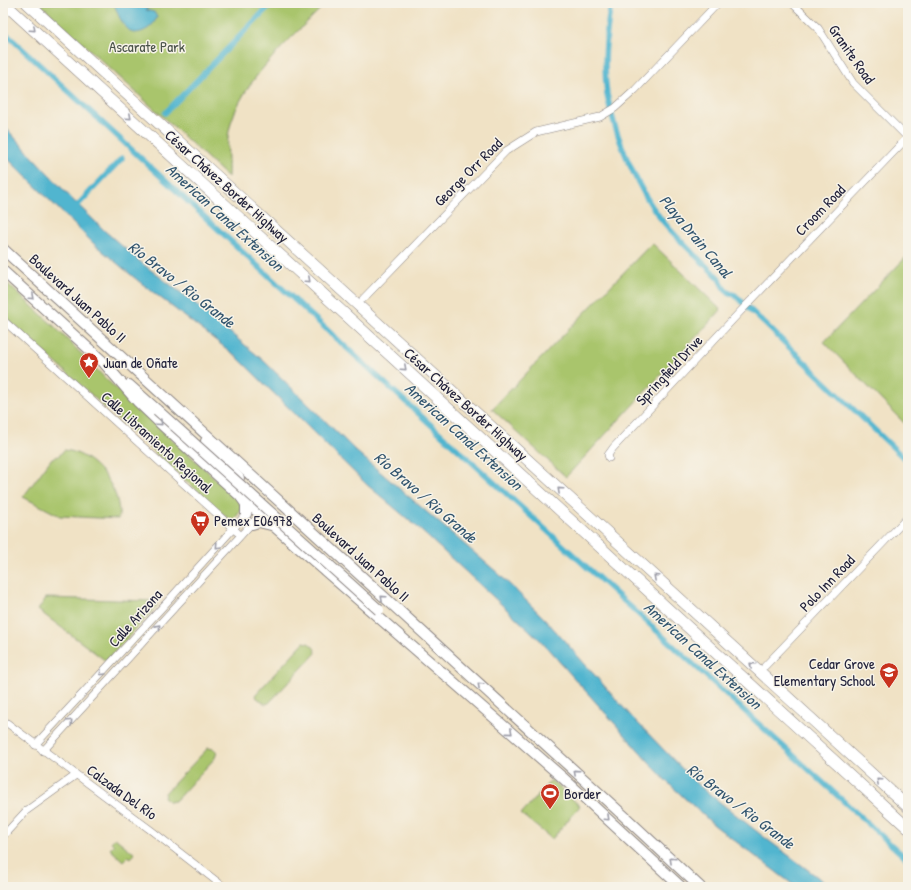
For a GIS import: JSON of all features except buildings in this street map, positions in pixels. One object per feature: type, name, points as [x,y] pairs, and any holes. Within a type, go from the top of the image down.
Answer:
[{"type":"highway","name":"César Chávez Border Highway","points":[[4,3],[908,828]]},
{"type":"highway","name":"César Chávez Border Highway","points":[[27,3],[908,807]]},
{"type":"highway","name":"Boulevard Juan Pablo II","points":[[3,249],[700,887]]},
{"type":"highway","name":"Boulevard Juan Pablo II","points":[[3,271],[379,610],[446,676],[562,777],[681,887]]},
{"type":"highway","points":[[105,364],[141,406],[240,495],[258,509],[279,530],[446,676]]},
{"type":"highway","points":[[199,429],[214,452],[253,492],[258,509]]},
{"type":"highway","points":[[240,495],[245,502],[246,514]]},
{"type":"highway","points":[[258,509],[269,508],[306,536],[324,544]]},
{"type":"highway","points":[[252,524],[263,522],[279,530]]},
{"type":"street","name":"George Orr Road","points":[[363,299],[506,150],[536,132],[594,119],[607,114],[635,90],[718,3]]},
{"type":"street","name":"Granite Road","points":[[792,3],[818,28],[853,83],[908,138]]},
{"type":"street","name":"Croom Road","points":[[751,300],[908,138]]},
{"type":"street","name":"Springfield Drive","points":[[609,458],[608,454],[613,448],[751,300]]},
{"type":"street","name":"Calle Libramiento Regional","points":[[3,320],[241,536]]},
{"type":"street","name":"Calle Arizona","points":[[35,745],[234,529],[246,514],[258,509]]},
{"type":"street","name":"Calle Arizona","points":[[43,751],[252,524],[258,509]]},
{"type":"street","name":"Polo Inn Road","points":[[765,666],[908,517]]},
{"type":"street","name":"Calzada Del Río","points":[[3,720],[152,830],[224,887]]},
{"type":"street","points":[[3,836],[26,812],[76,775]]},
{"type":"green space","name":"Ascarate Park","points":[[39,3],[326,3],[268,62],[244,95],[235,113],[229,131],[228,177]]},
{"type":"green space","points":[[652,243],[721,310],[566,477],[492,409]]},
{"type":"green space","points":[[908,255],[908,427],[824,342]]},
{"type":"green space","points":[[3,280],[54,326],[108,381],[239,500],[242,509],[233,521],[225,516],[3,315]]},
{"type":"green space","points":[[64,450],[82,456],[99,469],[106,477],[116,495],[119,510],[118,519],[60,516],[23,497],[52,458],[59,456]]},
{"type":"green space","points":[[46,598],[154,601],[157,606],[106,661],[38,610]]},
{"type":"green space","points":[[304,642],[312,646],[316,653],[269,703],[265,704],[255,695]]},
{"type":"green space","points":[[208,748],[214,749],[217,752],[215,758],[175,801],[169,802],[164,797],[165,793]]},
{"type":"green space","name":"Border","points":[[551,780],[580,806],[552,839],[521,814]]},
{"type":"green space","points":[[115,838],[135,854],[131,858],[128,856],[123,861],[110,849],[114,845],[111,842]]},
{"type":"water","points":[[114,3],[158,3],[148,7],[146,10],[154,12],[157,17],[148,29],[133,33],[123,24]]},
{"type":"water","points":[[3,125],[73,200],[106,232],[144,265],[196,304],[264,361],[357,452],[499,574],[545,619],[631,716],[697,784],[831,887],[796,887],[714,825],[667,782],[540,640],[416,526],[366,484],[236,356],[136,279],[94,244],[3,154]]},
{"type":"waterway","points":[[165,113],[272,3]]},
{"type":"waterway","name":"Playa Drain Canal","points":[[611,3],[605,72],[610,109],[627,159],[652,206],[674,234],[718,277],[725,290],[735,295],[908,462]]},
{"type":"waterway","name":"American Canal Extension","points":[[3,31],[374,373],[908,860]]},
{"type":"waterway","points":[[73,210],[122,158]]},
{"type":"place","name":"Juan de Oñate","points":[[89,379]]},
{"type":"place","name":"Pemex E06978","points":[[200,537]]},
{"type":"place","name":"Cedar Grove Elementary School","points":[[889,689]]},
{"type":"place","name":"Border","points":[[550,810]]},
{"type":"water label","name":"Río Bravo / Rio Grande","points":[[182,284]]},
{"type":"water label","name":"Río Bravo / Rio Grande","points":[[426,497]]},
{"type":"water label","name":"Río Bravo / Rio Grande","points":[[741,806]]}]
